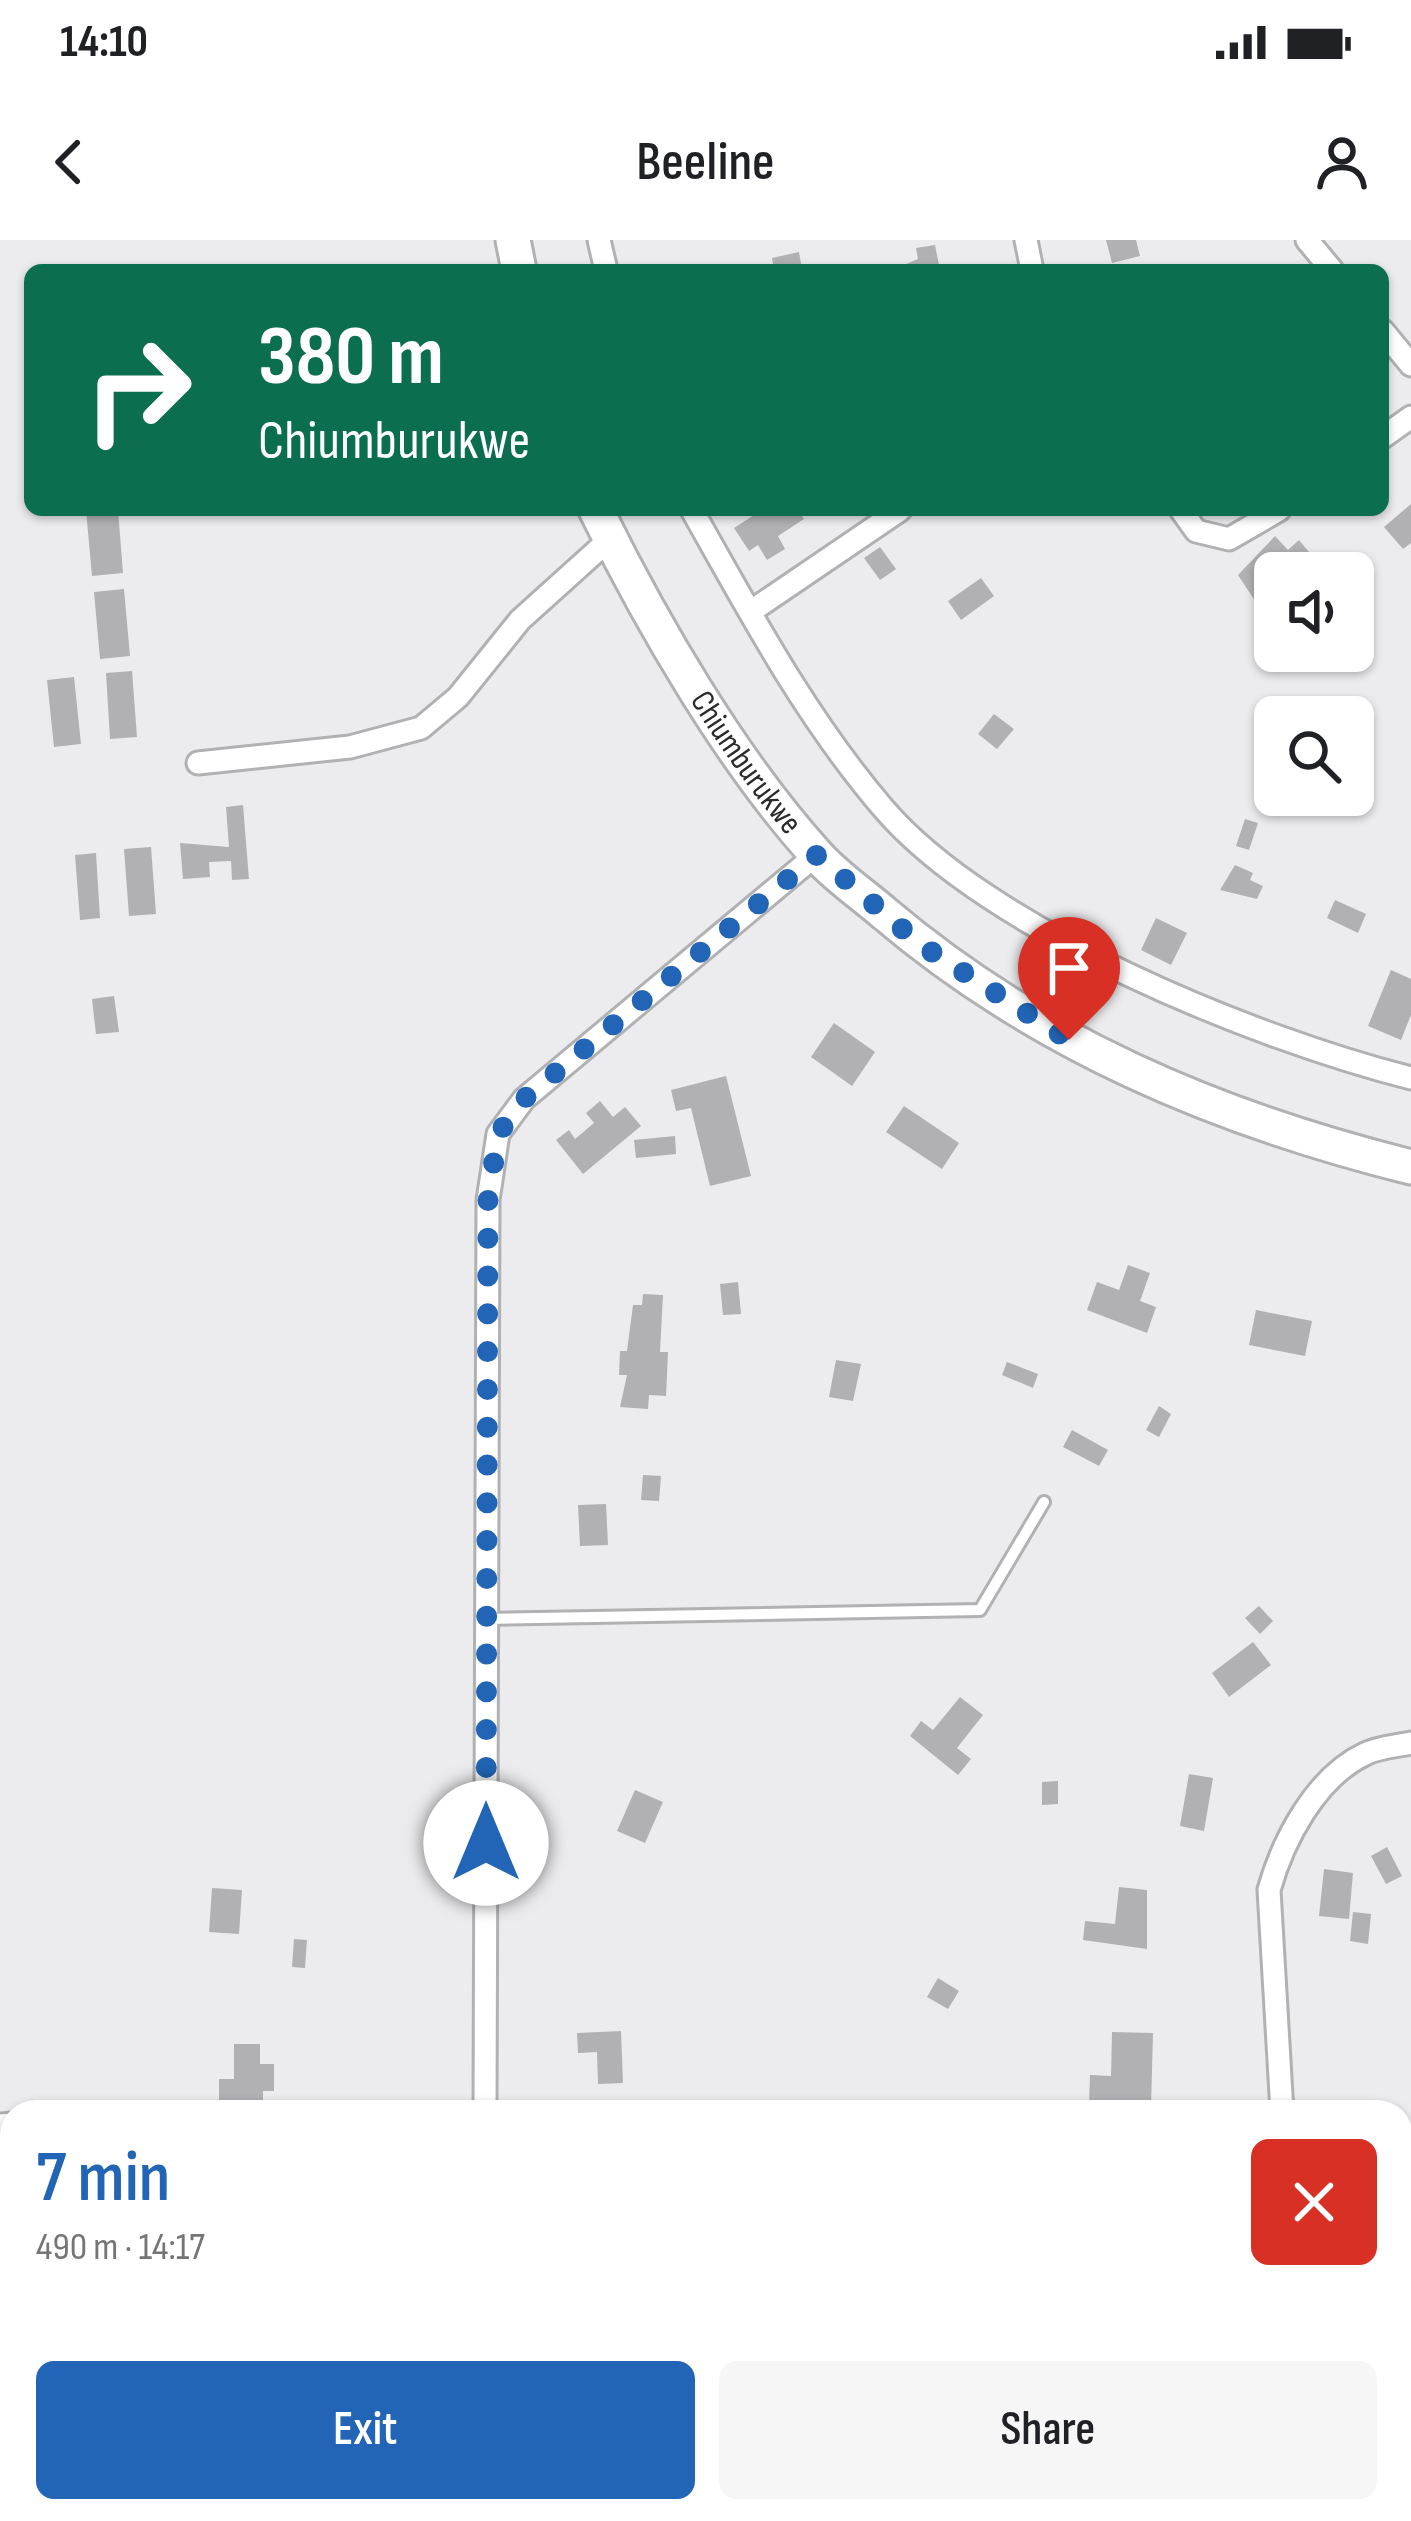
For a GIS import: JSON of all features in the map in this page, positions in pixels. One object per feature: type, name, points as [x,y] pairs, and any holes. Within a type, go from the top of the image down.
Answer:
[{"type":"street","points":[[1307,240],[1327,264]]},
{"type":"street","points":[[1389,339],[1411,365]]},
{"type":"street","points":[[695,516],[823,731],[886,812],[976,887],[1070,944],[1166,990],[1322,1056],[1411,1078]]},
{"type":"street","points":[[750,612],[891,516]]},
{"type":"street","points":[[1185,516],[1196,531],[1229,539],[1269,516]]},
{"type":"street","points":[[199,763],[350,747],[421,728],[458,697],[604,524]]},
{"type":"street","name":"Chiumburukwe","points":[[604,524],[708,708],[817,855],[921,945],[1027,1017],[1153,1084],[1318,1144],[1411,1167]]},
{"type":"street","points":[[485,2100],[488,1200],[498,1134],[524,1099],[817,855]]},
{"type":"street","points":[[1281,2100],[1269,1890],[1276,1863],[1331,1778],[1366,1753],[1411,1743]]},
{"type":"lane","points":[[487,1619],[980,1610],[1044,1502]]},
{"type":"building","points":[[1106,240],[1136,240],[1140,256],[1112,263]]},
{"type":"building","points":[[935,245],[939,264],[906,264],[918,259],[916,248]]},
{"type":"building","points":[[799,252],[801,264],[773,264],[772,258]]},
{"type":"building","points":[[1411,504],[1411,543],[1403,549],[1384,527]]},
{"type":"building","points":[[87,516],[118,516],[123,573],[92,576]]},
{"type":"building","points":[[753,516],[804,519],[778,536],[785,549],[767,560],[758,545],[749,551],[734,528]]},
{"type":"building","points":[[1275,536],[1288,550],[1299,540],[1309,552],[1260,552]]},
{"type":"building","points":[[880,547],[896,569],[880,580],[864,558]]},
{"type":"building","points":[[1254,558],[1254,599],[1238,575]]},
{"type":"building","points":[[981,578],[994,596],[961,620],[948,601]]},
{"type":"building","points":[[124,589],[130,656],[100,659],[94,592]]},
{"type":"building","points":[[132,671],[137,737],[110,739],[106,673]]},
{"type":"building","points":[[74,677],[81,744],[54,747],[47,680]]},
{"type":"building","points":[[994,714],[1014,729],[997,749],[978,734]]},
{"type":"building","points":[[243,805],[249,879],[232,880],[231,861],[209,862],[210,877],[183,879],[180,843],[229,847],[226,807]]},
{"type":"building","points":[[1245,819],[1258,823],[1249,850],[1236,846]]},
{"type":"building","points":[[151,847],[156,914],[129,916],[124,849]]},
{"type":"building","points":[[96,853],[100,918],[80,920],[75,855]]},
{"type":"building","points":[[1235,865],[1253,873],[1250,880],[1263,886],[1257,899],[1220,890]]},
{"type":"building","points":[[1335,900],[1366,914],[1358,933],[1327,918]]},
{"type":"building","points":[[1156,918],[1187,933],[1171,965],[1141,950]]},
{"type":"building","points":[[1391,970],[1411,979],[1411,1015],[1401,1040],[1368,1026]]},
{"type":"building","points":[[114,996],[119,1032],[96,1034],[92,999]]},
{"type":"building","points":[[834,1023],[875,1052],[852,1086],[811,1057]]},
{"type":"building","points":[[726,1076],[751,1176],[710,1186],[691,1108],[676,1111],[671,1090]]},
{"type":"building","points":[[600,1101],[613,1117],[625,1107],[641,1126],[583,1174],[556,1140],[569,1130],[575,1139],[594,1123],[586,1113]]},
{"type":"building","points":[[904,1106],[959,1143],[942,1169],[886,1132]]},
{"type":"building","points":[[675,1136],[676,1154],[636,1158],[634,1140]]},
{"type":"building","points":[[1128,1265],[1150,1273],[1140,1301],[1156,1307],[1147,1333],[1087,1310],[1097,1282],[1119,1290]]},
{"type":"building","points":[[738,1282],[741,1314],[723,1315],[720,1284]]},
{"type":"building","points":[[643,1294],[663,1295],[660,1352],[668,1352],[666,1396],[649,1395],[648,1409],[620,1407],[627,1375],[619,1375],[620,1351],[627,1351],[633,1305],[642,1305]]},
{"type":"building","points":[[1256,1310],[1312,1321],[1305,1356],[1249,1345]]},
{"type":"building","points":[[836,1360],[861,1364],[853,1401],[829,1397]]},
{"type":"building","points":[[1007,1362],[1038,1374],[1033,1388],[1002,1375]]},
{"type":"building","points":[[1159,1406],[1171,1414],[1159,1437],[1146,1430]]},
{"type":"building","points":[[1072,1430],[1108,1450],[1099,1466],[1063,1447]]},
{"type":"building","points":[[643,1475],[661,1476],[659,1501],[641,1500]]},
{"type":"building","points":[[606,1504],[608,1545],[580,1546],[578,1505]]},
{"type":"building","points":[[1259,1606],[1273,1621],[1260,1634],[1245,1618]]},
{"type":"building","points":[[1253,1642],[1271,1665],[1229,1697],[1212,1673]]},
{"type":"building","points":[[960,1697],[983,1715],[957,1748],[971,1759],[958,1775],[910,1736],[921,1721],[933,1730]]},
{"type":"building","points":[[1189,1774],[1213,1778],[1204,1831],[1180,1826]]},
{"type":"building","points":[[1058,1781],[1058,1804],[1042,1805],[1042,1782]]},
{"type":"building","points":[[635,1790],[663,1802],[645,1843],[617,1831]]},
{"type":"building","points":[[1387,1847],[1402,1876],[1386,1884],[1371,1856]]},
{"type":"building","points":[[1324,1869],[1353,1873],[1349,1919],[1319,1916]]},
{"type":"building","points":[[1119,1887],[1147,1890],[1147,1949],[1083,1940],[1085,1921],[1115,1924]]},
{"type":"building","points":[[212,1888],[242,1890],[239,1934],[209,1932]]},
{"type":"building","points":[[1353,1912],[1371,1914],[1368,1944],[1350,1941]]},
{"type":"building","points":[[294,1939],[307,1940],[305,1968],[292,1967]]},
{"type":"building","points":[[938,1978],[959,1991],[948,2009],[927,1997]]},
{"type":"building","points":[[621,2031],[623,2083],[598,2084],[597,2052],[578,2053],[577,2033]]},
{"type":"building","points":[[1112,2032],[1153,2033],[1151,2100],[1089,2100],[1090,2075],[1111,2076]]},
{"type":"building","points":[[234,2044],[260,2044],[260,2064],[274,2064],[274,2091],[263,2091],[263,2100],[219,2100],[219,2079],[234,2079]]},
{"type":"route","points":[[486,1843],[488,1200],[498,1134],[524,1099],[817,855],[921,945],[1069,1040]]}]
